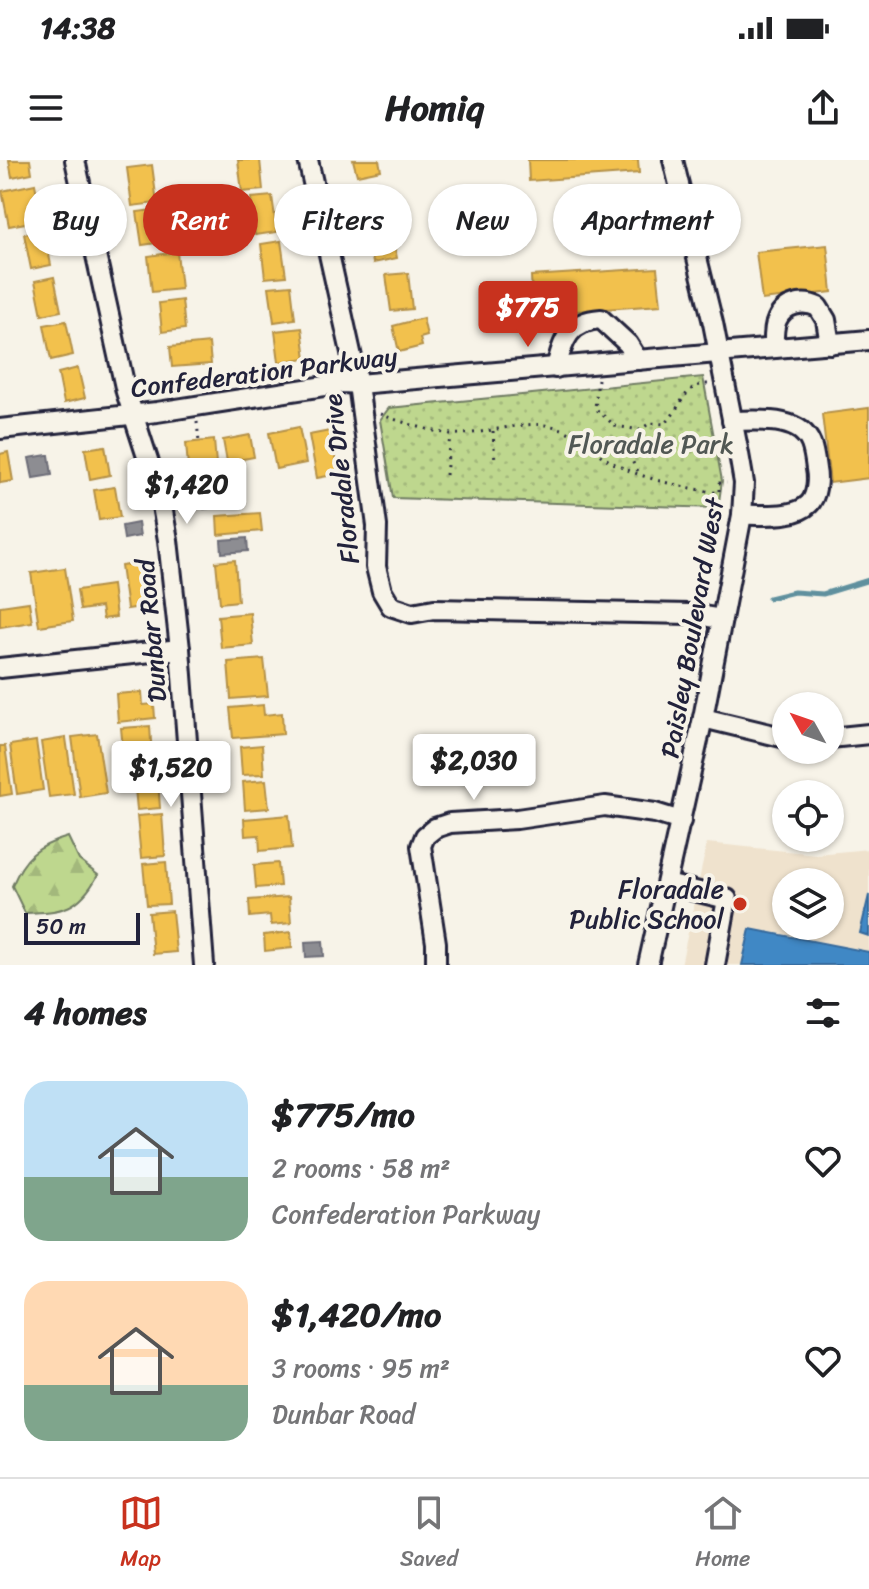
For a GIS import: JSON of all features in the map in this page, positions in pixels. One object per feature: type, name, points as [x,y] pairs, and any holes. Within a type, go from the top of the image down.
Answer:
[{"type":"street","name":"Dunbar Road","points":[[75,160],[133,414],[161,500],[168,540],[180,649],[204,965]]},
{"type":"street","name":"Floradale Drive","points":[[308,160],[358,384],[377,526],[376,567],[382,591],[391,606],[412,613],[434,609],[674,613],[722,619]]},
{"type":"street","name":"Paisley Boulevard West","points":[[648,965],[703,718],[742,515],[744,483],[718,353],[673,160]]},
{"type":"street","points":[[774,348],[776,321],[786,307],[801,303],[818,307],[826,320],[830,344]]},
{"type":"street","points":[[556,368],[560,349],[569,332],[585,320],[601,319],[628,344],[638,360]]},
{"type":"street","name":"Confederation Parkway","points":[[0,429],[133,414],[344,383],[869,340]]},
{"type":"street","points":[[732,421],[771,421],[794,427],[811,443],[818,476],[809,504],[798,510],[785,514],[742,515]]},
{"type":"street","points":[[0,668],[180,649]]},
{"type":"street","points":[[703,718],[772,735]]},
{"type":"street","points":[[844,737],[869,734]]},
{"type":"street","points":[[436,965],[436,943],[421,846],[425,836],[435,828],[450,823],[517,819],[605,806],[655,813],[681,821]]},
{"type":"street","points":[[667,884],[727,899],[715,965]]},
{"type":"path","points":[[601,364],[595,408],[615,426],[640,430]]},
{"type":"path","points":[[638,471],[631,461],[630,450],[640,430],[650,423],[665,424],[693,386],[724,384]]},
{"type":"path","points":[[362,406],[395,420],[450,434],[537,424],[556,427],[590,445],[607,459],[680,487],[719,493],[719,483],[744,483]]},
{"type":"path","points":[[196,418],[199,442]]},
{"type":"path","points":[[493,431],[495,462]]},
{"type":"path","points":[[446,475],[450,434]]},
{"type":"shaded area","name":"Floradale Public School","points":[[707,843],[772,850],[772,852],[816,854],[869,849],[869,965],[681,965]]},
{"type":"green space","name":"Floradale Park","points":[[703,377],[722,481],[718,508],[393,498],[380,420],[389,408]]},
{"type":"green space","points":[[68,837],[79,860],[98,875],[84,896],[68,907],[25,913],[12,886],[17,876],[33,854],[48,844]]},
{"type":"building: Homes","points":[[9,160],[30,160],[32,173],[12,177]]},
{"type":"building: Homes","points":[[238,160],[260,160],[263,190],[258,190],[258,184],[241,184]]},
{"type":"building: Homes","points":[[353,160],[379,160],[381,170],[357,175]]},
{"type":"building: Homes","points":[[528,160],[638,160],[639,173],[529,181]]},
{"type":"building: Homes","points":[[152,165],[154,184],[143,184],[143,205],[132,206],[127,168]]},
{"type":"building: Homes","points":[[24,186],[24,223],[9,226],[2,191]]},
{"type":"building: Homes","points":[[272,196],[274,232],[258,235],[258,197]]},
{"type":"building: Homes","points":[[143,211],[143,245],[142,245],[137,212]]},
{"type":"building: Homes","points":[[274,242],[274,256],[283,256],[286,276],[265,278],[261,244]]},
{"type":"building: Homes","points":[[827,245],[832,292],[762,300],[756,252]]},
{"type":"building: Homes","points":[[28,256],[49,256],[51,265],[31,269]]},
{"type":"building: Homes","points":[[148,256],[177,256],[181,289],[152,292]]},
{"type":"building: Homes","points":[[372,256],[397,256],[397,258],[373,263]]},
{"type":"building: Homes","points":[[657,268],[661,305],[533,314],[531,276]]},
{"type":"building: Homes","points":[[408,273],[412,309],[391,311],[386,275]]},
{"type":"building: Homes","points":[[54,277],[61,311],[42,315],[35,281]]},
{"type":"building: Homes","points":[[291,285],[295,319],[274,322],[269,287]]},
{"type":"building: Homes","points":[[182,300],[185,329],[162,332],[159,303]]},
{"type":"building: Homes","points":[[423,318],[427,336],[420,338],[422,346],[399,352],[393,326]]},
{"type":"building: Homes","points":[[66,321],[73,355],[51,360],[44,325]]},
{"type":"building: Homes","points":[[302,328],[306,358],[279,362],[275,331]]},
{"type":"building: Homes","points":[[209,343],[211,364],[172,367],[170,347]]},
{"type":"building: Homes","points":[[78,368],[85,398],[64,403],[58,373]]},
{"type":"building: Homes","points":[[869,408],[869,478],[830,483],[822,414]]},
{"type":"building: Homes","points":[[299,427],[306,463],[276,469],[269,433]]},
{"type":"building: Homes","points":[[330,431],[338,474],[317,478],[309,435]]},
{"type":"building: Homes","points":[[250,435],[254,457],[227,462],[223,440]]},
{"type":"building: Homes","points":[[214,440],[216,464],[188,467],[186,443]]},
{"type":"building: Homes","points":[[105,446],[110,475],[90,479],[85,449]]},
{"type":"building: Homes","points":[[8,452],[13,481],[0,483],[0,454]]},
{"type":"building: Homes","points":[[115,487],[120,517],[99,520],[94,490]]},
{"type":"building: Homes","points":[[260,513],[262,531],[218,535],[217,516]]},
{"type":"building: Homes","points":[[235,560],[238,601],[220,603],[216,562]]},
{"type":"building: Homes","points":[[142,563],[148,606],[127,609],[121,566]]},
{"type":"building: Homes","points":[[65,568],[73,621],[39,626],[31,573]]},
{"type":"building: Homes","points":[[112,585],[116,617],[103,619],[101,607],[80,610],[77,590]]},
{"type":"building: Homes","points":[[29,602],[32,622],[0,627],[0,606]]},
{"type":"building: Homes","points":[[250,613],[253,645],[221,648],[218,616]]},
{"type":"building: Homes","points":[[264,659],[268,696],[231,699],[228,662]]},
{"type":"building: Homes","points":[[142,692],[143,705],[154,704],[155,718],[118,722],[116,694]]},
{"type":"building: Homes","points":[[263,705],[264,715],[282,713],[283,734],[233,738],[230,708]]},
{"type":"building: Homes","points":[[150,726],[152,757],[124,759],[121,728]]},
{"type":"building: Homes","points":[[97,734],[106,793],[80,797],[72,737]]},
{"type":"building: Homes","points":[[66,738],[74,794],[49,797],[41,742]]},
{"type":"building: Homes","points":[[36,741],[43,790],[17,794],[10,745]]},
{"type":"building: Homes","points":[[262,745],[264,774],[242,775],[240,747]]},
{"type":"building: Homes","points":[[0,746],[5,746],[12,794],[0,796]]},
{"type":"building: Homes","points":[[157,765],[160,808],[137,810],[133,767]]},
{"type":"building: Homes","points":[[266,780],[269,808],[245,810],[243,782]]},
{"type":"building: Homes","points":[[162,814],[165,856],[141,858],[137,816]]},
{"type":"building: Homes","points":[[289,815],[292,848],[260,851],[259,835],[245,836],[244,819]]},
{"type":"building: Homes","points":[[166,862],[169,904],[147,905],[143,864]]},
{"type":"building: Homes","points":[[278,863],[280,886],[256,888],[254,865]]},
{"type":"building: Homes","points":[[289,897],[291,923],[271,925],[270,915],[250,917],[249,900]]},
{"type":"building: Homes","points":[[172,911],[176,952],[153,954],[149,913]]},
{"type":"building: Homes","points":[[291,932],[292,948],[265,951],[264,935]]},
{"type":"building: Schools","points":[[869,895],[869,936],[860,933]]},
{"type":"building: Schools","points":[[750,929],[772,933],[772,940],[807,940],[869,952],[869,965],[742,965]]},
{"type":"building: Industry","points":[[49,455],[52,475],[33,478],[29,458]]},
{"type":"building: Industry","points":[[223,491],[225,506],[204,509],[201,495]]},
{"type":"building: Industry","points":[[138,523],[140,536],[124,539],[122,526]]},
{"type":"building: Industry","points":[[247,538],[248,551],[222,553],[221,540]]},
{"type":"building: Industry","points":[[323,941],[324,956],[306,957],[305,942]]},
{"type":"waterway","points":[[769,598],[794,592],[823,594],[869,580]]},
{"type":"place","name":"Floradale Public School","points":[[740,904]]}]
